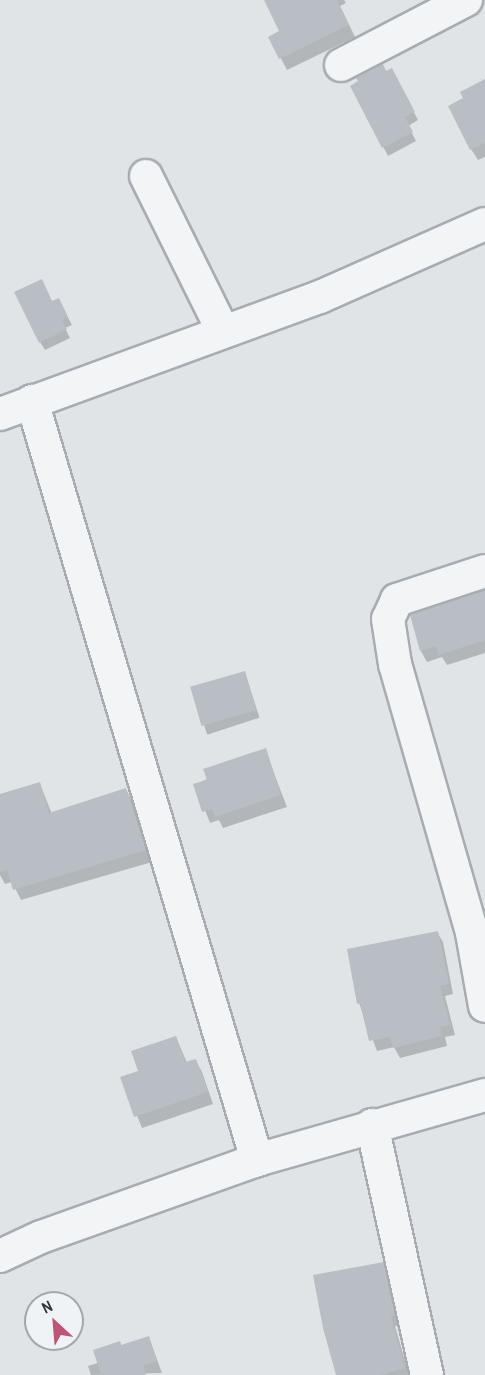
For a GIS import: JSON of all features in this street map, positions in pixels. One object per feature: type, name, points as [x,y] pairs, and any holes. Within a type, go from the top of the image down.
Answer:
[{"type":"street","points":[[341,64],[466,0]]},
{"type":"street","points":[[146,176],[223,331]]},
{"type":"street","points":[[0,414],[320,297],[485,224]]},
{"type":"street","points":[[32,401],[257,1160]]},
{"type":"street","points":[[485,571],[397,600],[388,618],[395,664],[472,933],[485,1006]]},
{"type":"street","points":[[0,1256],[41,1238],[257,1160],[372,1125],[485,1095]]},
{"type":"street","points":[[372,1125],[427,1375]]},
{"type":"building","points":[[264,0],[337,0],[349,25],[279,59],[268,37],[279,31]]},
{"type":"building","points":[[383,64],[386,71],[392,68],[415,112],[405,117],[413,132],[382,148],[350,86],[358,81],[356,78]]},
{"type":"building","points":[[485,79],[485,143],[470,150],[448,106],[463,98],[460,92]]},
{"type":"building","points":[[42,279],[52,301],[59,298],[68,317],[62,320],[67,329],[39,343],[14,292]]},
{"type":"building","points":[[485,590],[485,640],[439,655],[436,646],[420,651],[410,615]]},
{"type":"building","points":[[245,671],[256,710],[202,726],[190,687]]},
{"type":"building","points":[[266,748],[281,795],[215,817],[212,809],[202,812],[193,784],[207,780],[203,769]]},
{"type":"building","points":[[40,782],[49,813],[126,788],[146,850],[13,890],[7,870],[0,872],[0,794]]},
{"type":"building","points":[[438,931],[449,984],[440,986],[450,1025],[440,1027],[442,1036],[393,1048],[390,1037],[369,1041],[360,1003],[357,1004],[347,949]]},
{"type":"building","points":[[176,1036],[185,1062],[196,1059],[208,1092],[134,1117],[120,1077],[138,1071],[131,1051]]},
{"type":"building","points":[[384,1262],[395,1315],[391,1316],[405,1368],[381,1375],[336,1375],[323,1328],[313,1275]]},
{"type":"building","points":[[149,1336],[157,1361],[143,1366],[146,1375],[101,1375],[93,1350],[120,1341],[121,1345]]}]
